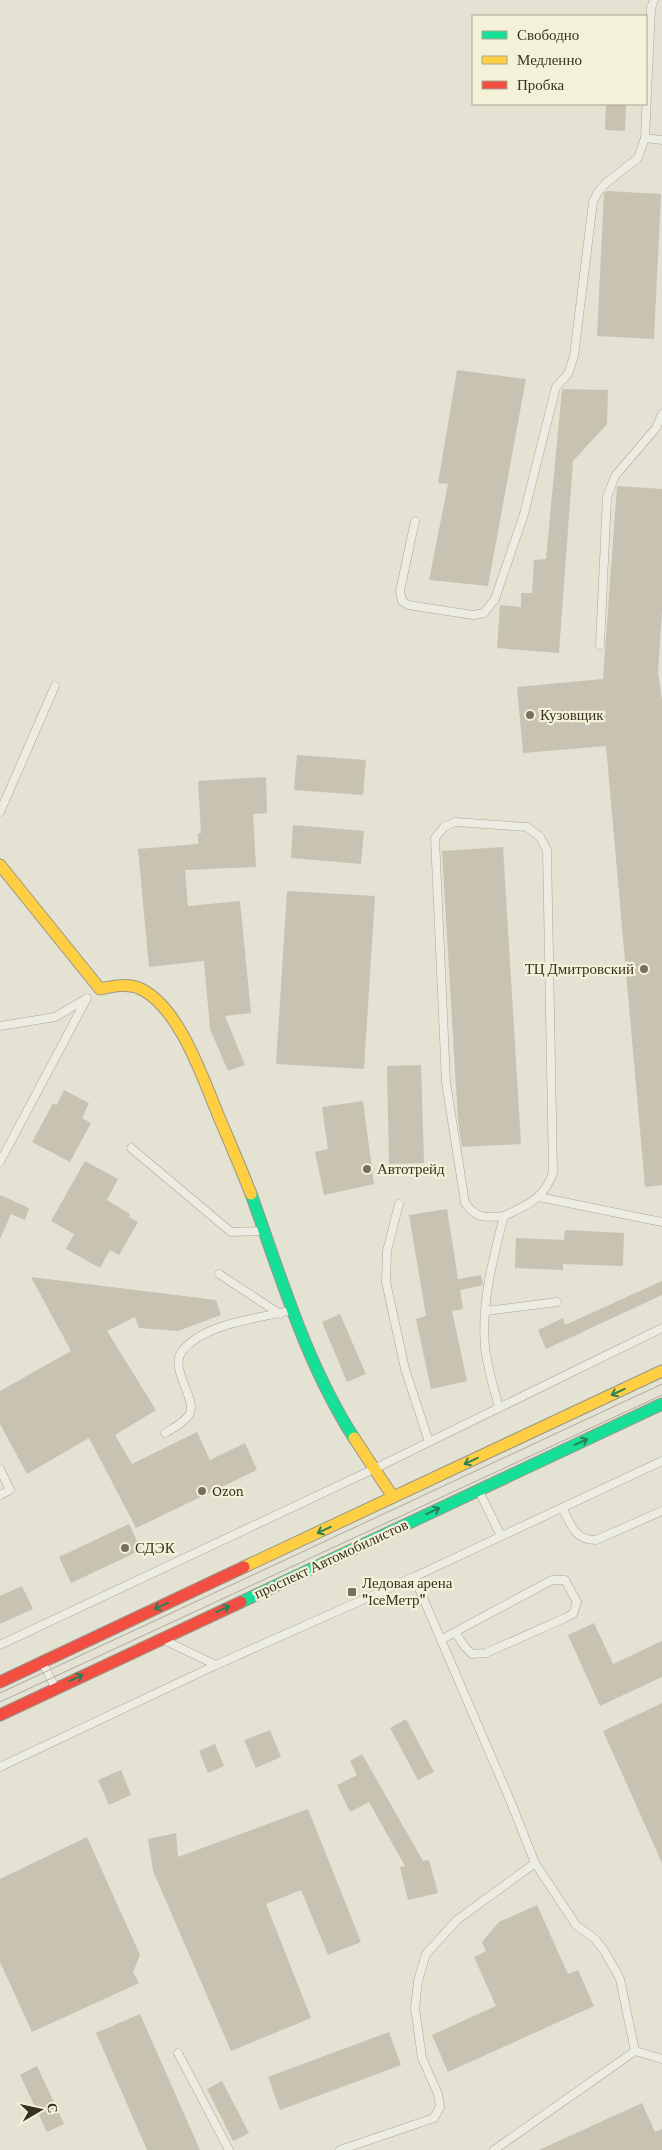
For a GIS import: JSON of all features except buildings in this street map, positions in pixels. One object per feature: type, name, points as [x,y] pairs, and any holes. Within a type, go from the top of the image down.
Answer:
[{"type":"main road","points":[[0,865],[100,990],[127,985],[142,989],[155,999],[173,1019],[188,1044],[248,1186],[312,1361],[341,1417],[376,1468],[393,1498]]},
{"type":"main road","name":"проспект Автомобилистов","points":[[0,1682],[662,1372]]},
{"type":"main road","name":"проспект Автомобилистов","points":[[0,1715],[662,1404]]},
{"type":"lane","points":[[647,95],[651,8],[654,0]]},
{"type":"lane","points":[[415,521],[400,591],[402,601],[408,605],[473,615],[484,613],[495,599],[524,514],[556,387],[568,374],[574,356],[593,202],[598,192],[606,183],[638,158],[645,138],[647,105]]},
{"type":"lane","points":[[645,138],[662,140]]},
{"type":"lane","points":[[600,645],[607,498],[614,476],[656,428],[662,414]]},
{"type":"lane","points":[[0,812],[56,686]]},
{"type":"lane","points":[[455,822],[527,827],[540,837],[547,850],[553,1173],[548,1186],[539,1197],[504,1216],[482,1217],[473,1213],[465,1203],[446,1082],[435,838],[444,827],[455,822]]},
{"type":"lane","points":[[0,1026],[55,1017],[100,990]]},
{"type":"lane","points":[[0,1162],[87,998]]},
{"type":"lane","points":[[130,1148],[231,1232],[263,1231]]},
{"type":"lane","points":[[539,1197],[662,1222]]},
{"type":"lane","points":[[399,1204],[387,1250],[386,1282],[405,1370],[429,1442]]},
{"type":"lane","points":[[499,1408],[485,1348],[490,1273],[504,1216]]},
{"type":"lane","points":[[219,1274],[280,1314]]},
{"type":"lane","points":[[486,1311],[557,1302]]},
{"type":"lane","points":[[165,1433],[191,1414],[191,1407],[178,1362],[181,1351],[193,1341],[211,1332],[244,1320],[292,1310]]},
{"type":"lane","points":[[0,1645],[376,1468],[662,1328]]},
{"type":"lane","points":[[0,1767],[216,1665],[414,1577],[662,1461]]},
{"type":"lane","points":[[0,1469],[10,1490],[0,1495]]},
{"type":"lane","points":[[478,1490],[501,1536]]},
{"type":"lane","points":[[562,1508],[579,1536],[586,1540],[596,1540],[662,1511]]},
{"type":"lane","points":[[414,1577],[510,1800],[535,1863],[576,1925],[595,1939],[605,1952],[620,1979],[635,2051]]},
{"type":"lane","points":[[441,1640],[455,1632],[552,1580],[566,1580],[578,1602],[573,1614],[486,1653],[472,1654],[455,1632]]},
{"type":"lane","points":[[159,1639],[180,1646],[205,1661],[216,1665]]},
{"type":"lane","points":[[42,1662],[55,1688]]},
{"type":"lane","points":[[340,2150],[434,2118],[440,2107],[438,2094],[422,2058],[414,2008],[418,1981],[426,1954],[458,1920],[535,1863]]},
{"type":"lane","points":[[635,2051],[662,2060]]},
{"type":"lane","points":[[494,2150],[635,2051]]},
{"type":"lane","points":[[178,2053],[229,2150]]},
{"type":"tram line","points":[[0,1693],[662,1384]]},
{"type":"tram line","points":[[0,1702],[662,1395]]},
{"type":"traffic: fast","points":[[251,1194],[308,1350],[337,1409],[354,1438]]},
{"type":"traffic: fast","points":[[241,1602],[662,1404]]},
{"type":"traffic: slow","points":[[0,865],[100,989],[121,986],[136,987],[155,998],[167,1012],[179,1028],[198,1065],[251,1194]]},
{"type":"traffic: slow","points":[[244,1567],[662,1371]]},
{"type":"traffic: slow","points":[[354,1438],[393,1497]]},
{"type":"traffic: jam","points":[[0,1682],[244,1567]]},
{"type":"traffic: jam","points":[[0,1715],[241,1602]]},
{"type":"place","name":"Кузовщик","points":[[530,715]]},
{"type":"place","name":"ТЦ Дмитровский","points":[[644,969]]},
{"type":"place","name":"Автотрейд","points":[[367,1169]]},
{"type":"place","name":"Ozon","points":[[202,1491]]},
{"type":"place","name":"СДЭК","points":[[125,1548]]},
{"type":"place","name":"Ледовая арена \"IceМетр\"","points":[[352,1592]]}]
